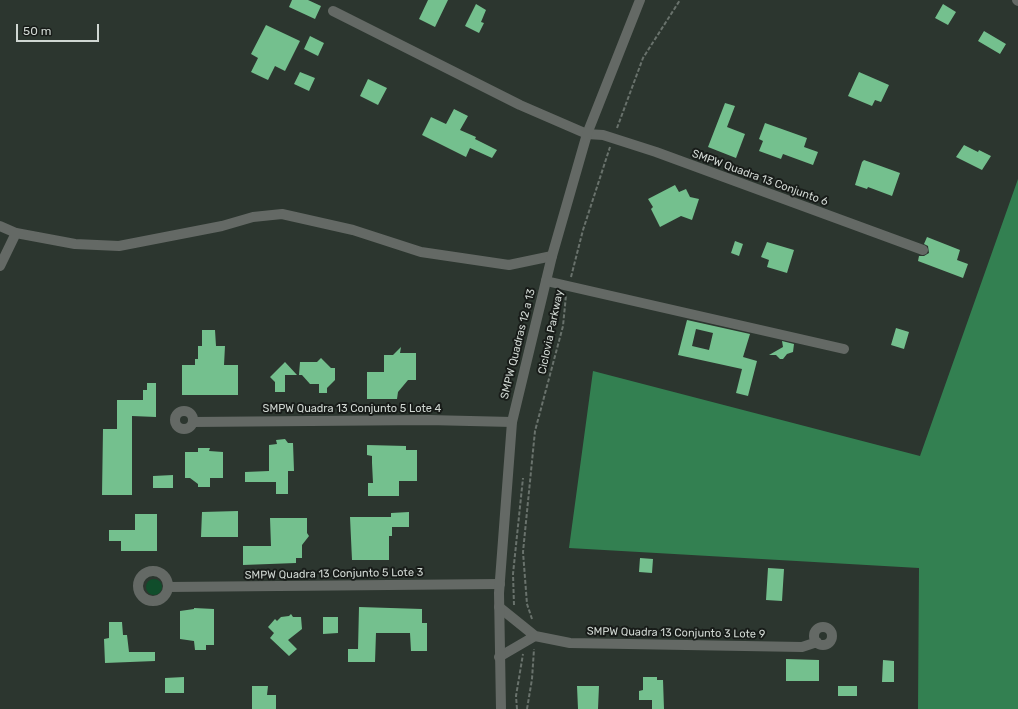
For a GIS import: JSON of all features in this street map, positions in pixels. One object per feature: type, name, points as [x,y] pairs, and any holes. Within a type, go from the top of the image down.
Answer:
[{"type":"street","name":"SMPW Quadras 12 a 13","points":[[501,709],[499,607],[512,422],[552,256],[587,134],[640,0]]},
{"type":"street","name":"SMPW Quadra 13 Conjunto 6","points":[[333,11],[520,105],[587,134],[603,135],[613,138],[923,250]]},
{"type":"street","points":[[0,226],[16,233],[75,244],[119,246],[222,226],[253,217],[282,214],[353,230],[421,252],[509,266],[552,256]]},
{"type":"street","points":[[0,250],[16,233]]},
{"type":"street","points":[[0,266],[16,233]]},
{"type":"street","points":[[546,281],[569,285],[844,349]]},
{"type":"street","name":"SMPW Quadra 13 Conjunto 5 Lote 4","points":[[193,422],[420,420],[512,422]]},
{"type":"street","name":"SMPW Quadra 13 Conjunto 5 Lote 3","points":[[168,587],[500,584]]},
{"type":"street","points":[[499,607],[535,636],[499,657]]},
{"type":"street","name":"SMPW Quadra 13 Conjunto 3 Lote 9","points":[[535,636],[578,643],[802,647],[817,642]]},
{"type":"path","name":"Ciclovia Parkway","points":[[527,709],[532,679],[536,631],[527,604],[523,552],[535,431],[563,326],[565,300],[583,230],[613,138],[643,58],[680,0]]},
{"type":"path","points":[[514,618],[513,574],[522,478]]},
{"type":"path","points":[[517,709],[516,696],[524,655],[521,645]]},
{"type":"green space","points":[[1018,179],[1018,709],[918,709],[919,568],[569,548],[593,371],[920,456]]},
{"type":"green space","points":[[154,579],[160,581],[162,587],[160,593],[154,595],[148,593],[146,587],[148,581]]},
{"type":"building","points":[[292,0],[308,0],[321,6],[315,19],[289,7]]},
{"type":"building","points":[[428,0],[448,0],[435,27],[419,19]]},
{"type":"building","points":[[476,4],[486,10],[481,22],[484,23],[479,33],[465,26]]},
{"type":"building","points":[[943,4],[956,12],[948,25],[935,18]]},
{"type":"building","points":[[266,25],[300,41],[285,71],[275,66],[268,80],[251,72],[258,58],[251,54]]},
{"type":"building","points":[[984,31],[1006,44],[1000,54],[978,41]]},
{"type":"building","points":[[310,36],[324,43],[318,56],[304,49]]},
{"type":"building","points":[[300,72],[315,78],[309,91],[294,84]]},
{"type":"building","points":[[859,72],[889,85],[881,102],[875,100],[872,106],[848,96]]},
{"type":"building","points":[[368,79],[387,88],[378,105],[360,96]]},
{"type":"building","points":[[725,103],[735,106],[727,127],[745,134],[736,158],[708,147]]},
{"type":"building","points":[[454,109],[468,116],[460,130],[476,137],[475,139],[497,150],[492,158],[470,148],[466,157],[422,135],[431,117],[446,124]]},
{"type":"building","points":[[765,123],[807,138],[804,147],[818,152],[813,165],[783,154],[781,159],[759,151],[763,141],[759,139]]},
{"type":"building","points":[[964,145],[978,152],[979,150],[991,156],[982,170],[956,157]]},
{"type":"building","points":[[864,160],[900,173],[892,196],[868,187],[867,189],[855,185],[862,162]]},
{"type":"building","points":[[675,185],[679,192],[686,189],[690,197],[699,199],[692,220],[681,216],[660,227],[651,209],[653,207],[648,199]]},
{"type":"building","points":[[927,237],[960,250],[957,260],[968,264],[963,278],[918,261],[919,256],[924,256],[929,253],[928,246],[924,244]]},
{"type":"building","points":[[735,241],[743,244],[739,256],[731,253]]},
{"type":"building","points":[[767,242],[794,250],[787,273],[767,267],[769,260],[761,257]]},
{"type":"building","points":[[687,320],[750,334],[743,357],[757,361],[748,396],[736,393],[742,369],[678,355]],"holes":[[[696,329],[713,333],[709,350],[692,346]]]},
{"type":"building","points":[[896,328],[909,332],[904,349],[891,345]]},
{"type":"building","points":[[202,330],[215,330],[216,346],[225,346],[224,365],[238,365],[238,395],[182,395],[182,365],[195,365],[195,359],[198,359],[198,346],[202,346]]},
{"type":"building","points":[[782,341],[794,344],[793,352],[787,354],[783,359],[780,359],[776,355],[769,355],[783,347]]},
{"type":"building","points":[[401,347],[400,353],[416,353],[416,380],[408,380],[398,392],[397,399],[367,399],[367,372],[384,372],[384,355],[393,355]]},
{"type":"building","points":[[321,358],[331,368],[335,368],[335,380],[327,388],[327,393],[319,393],[319,384],[310,384],[302,375],[299,375],[300,362],[317,362]]},
{"type":"building","points":[[285,362],[297,375],[285,375],[285,392],[275,392],[275,382],[270,377]]},
{"type":"building","points":[[147,383],[156,383],[156,417],[132,416],[132,495],[102,495],[103,429],[117,429],[117,400],[143,400],[143,390],[147,390]]},
{"type":"building","points":[[285,439],[288,443],[293,443],[294,471],[288,471],[288,494],[276,494],[276,482],[245,482],[245,472],[269,471],[269,445],[277,444],[276,440]]},
{"type":"building","points":[[367,445],[406,446],[406,450],[417,450],[417,481],[399,481],[399,496],[368,496],[368,483],[373,483],[372,456],[367,455]]},
{"type":"building","points":[[198,448],[210,448],[209,451],[223,452],[223,478],[210,478],[210,487],[198,487],[198,484],[190,478],[185,478],[185,452],[198,452]]},
{"type":"building","points":[[173,475],[173,488],[153,488],[153,476]]},
{"type":"building","points":[[238,511],[238,537],[201,537],[202,512]]},
{"type":"building","points":[[409,512],[409,527],[392,527],[392,536],[389,536],[389,560],[352,560],[350,517],[391,517],[391,513]]},
{"type":"building","points":[[135,514],[157,514],[157,551],[121,551],[121,541],[109,541],[109,530],[135,530]]},
{"type":"building","points":[[270,518],[307,518],[307,533],[309,536],[302,545],[302,558],[296,558],[296,563],[243,565],[243,546],[271,546]]},
{"type":"building","points":[[640,558],[653,559],[652,573],[639,572]]},
{"type":"building","points":[[768,568],[784,569],[782,601],[766,600]]},
{"type":"building","points":[[359,607],[422,609],[422,623],[427,623],[427,651],[411,651],[410,633],[376,633],[375,662],[348,662],[348,649],[358,649]]},
{"type":"building","points":[[194,608],[214,609],[214,645],[206,645],[206,650],[195,650],[194,641],[180,639],[180,611]]},
{"type":"building","points":[[291,614],[293,617],[301,617],[302,629],[288,640],[297,649],[289,656],[270,638],[274,633],[268,627],[275,619],[277,621],[281,617],[289,616]]},
{"type":"building","points":[[323,617],[338,617],[338,633],[323,634]]},
{"type":"building","points":[[109,622],[122,622],[123,635],[127,635],[129,652],[155,652],[155,661],[105,663],[104,639],[109,638]]},
{"type":"building","points":[[786,659],[819,660],[819,681],[786,681]]},
{"type":"building","points":[[883,660],[894,661],[894,682],[882,682]]},
{"type":"building","points":[[184,677],[184,693],[165,693],[165,678]]},
{"type":"building","points":[[643,677],[657,677],[657,680],[663,680],[664,709],[652,709],[652,700],[639,700],[639,691],[643,690]]},
{"type":"building","points":[[252,686],[268,686],[267,695],[276,695],[276,709],[252,709]]},
{"type":"building","points":[[577,686],[599,686],[598,709],[578,709]]},
{"type":"building","points":[[838,686],[857,686],[857,696],[838,696]]}]
